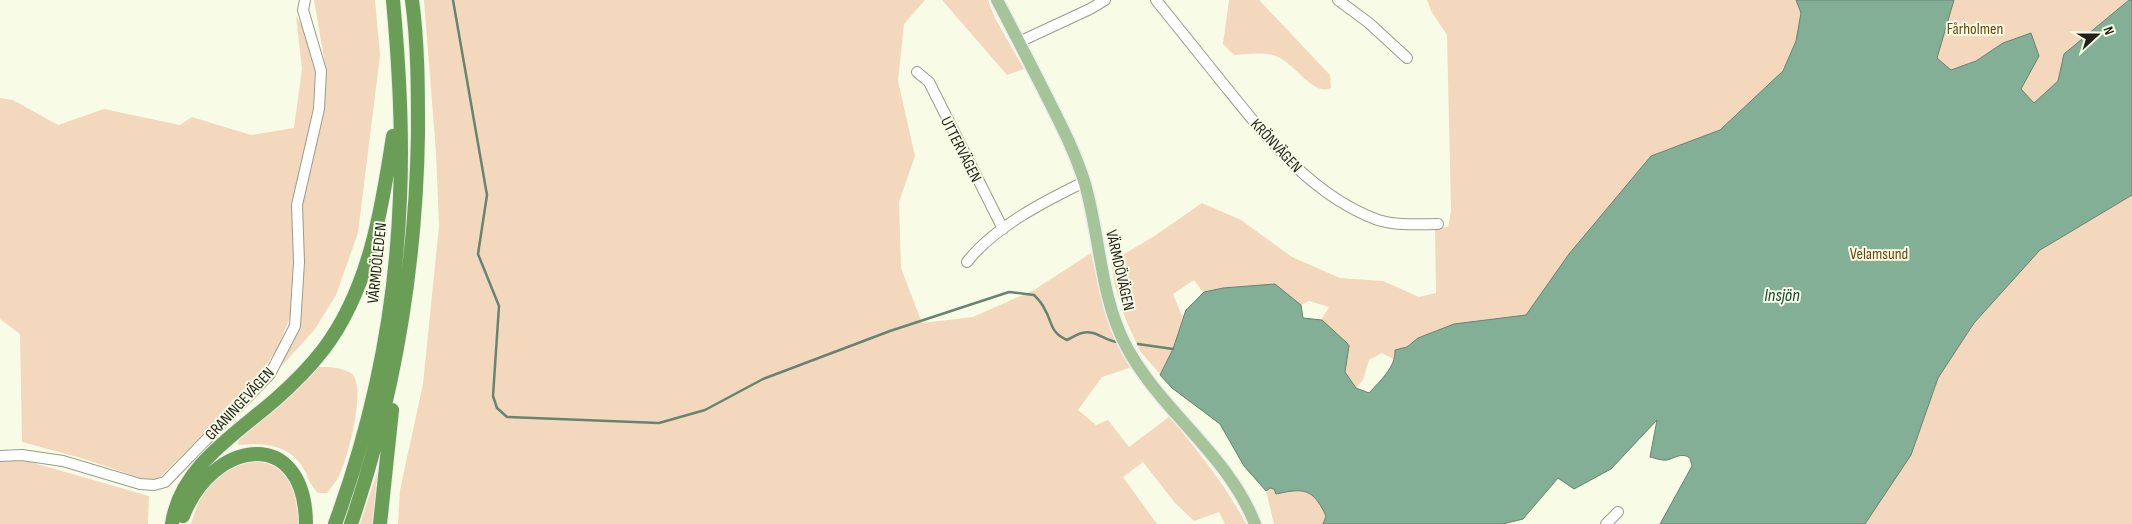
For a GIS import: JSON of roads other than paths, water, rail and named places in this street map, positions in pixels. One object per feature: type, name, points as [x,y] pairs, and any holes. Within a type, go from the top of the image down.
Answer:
[{"type":"highway","name":"VÄRMDÖLEDEN","points":[[334,524],[358,450],[386,331],[395,268],[400,197],[399,100],[392,0]]},
{"type":"highway","name":"VÄRMDÖLEDEN","points":[[351,524],[393,375],[412,244],[417,181],[418,65],[412,0]]},
{"type":"highway","points":[[172,524],[183,490],[202,464],[305,371],[324,348],[341,320],[356,290],[372,246],[385,186],[399,100]]},
{"type":"highway","points":[[380,524],[403,314]]},
{"type":"highway","points":[[181,524],[189,502],[216,468],[232,458],[259,453],[274,457],[286,465],[296,476],[306,505],[306,524]]},
{"type":"main road","name":"VÄRMDÖVÄGEN","points":[[997,0],[1066,133],[1090,203],[1107,294],[1125,344],[1155,388],[1239,491],[1255,524]]},
{"type":"street","name":"GRANINGEVÄGEN","points":[[0,456],[22,455],[63,461],[140,484],[159,484],[165,482],[270,374],[294,326],[299,262],[297,206],[319,109],[321,71],[303,10],[305,0]]},
{"type":"street","points":[[1019,42],[1090,9],[1105,0]]},
{"type":"street","name":"KRÖNVÄGEN","points":[[1156,0],[1246,112],[1296,168],[1354,209],[1379,220],[1395,224],[1438,224]]},
{"type":"street","points":[[1338,0],[1369,23],[1407,58]]},
{"type":"street","name":"UTTERVÄGEN","points":[[917,72],[929,82],[1003,229]]},
{"type":"street","points":[[967,262],[976,249],[1003,229],[1045,202],[1084,182]]},
{"type":"street","points":[[1606,524],[1618,512]]},
{"type":"water","name":"Insjön","points":[[1796,0],[1954,0],[1937,58],[1951,70],[1976,61],[2003,43],[2031,33],[2039,56],[2021,89],[2034,103],[2058,81],[2064,54],[2129,0],[2132,0],[2132,195],[2040,250],[1974,323],[1938,378],[1911,455],[1865,524],[1660,524],[1692,466],[1690,458],[1687,456],[1678,456],[1665,460],[1650,457],[1657,420],[1611,469],[1574,489],[1558,478],[1523,519],[1503,524],[1323,524],[1326,516],[1317,500],[1307,492],[1294,491],[1276,494],[1274,489],[1270,488],[1266,491],[1244,466],[1220,424],[1172,388],[1160,375],[1173,349],[1186,310],[1204,292],[1223,288],[1275,284],[1301,305],[1303,318],[1322,320],[1347,343],[1349,346],[1345,372],[1356,388],[1369,393],[1390,368],[1395,356],[1395,350],[1407,347],[1418,338],[1454,324],[1526,315],[1569,254],[1651,156],[1720,130],[1783,71],[1796,41],[1801,13]]},
{"type":"waterway","points":[[453,0],[487,195],[478,254],[499,306],[493,396],[497,408],[507,417],[659,423],[705,410],[763,379],[890,331],[1009,292],[1034,295],[1042,304],[1054,330],[1067,340],[1087,332],[1117,342]]},
{"type":"waterway","points":[[1138,344],[1173,349]]},
{"type":"park label","name":"Fårholmen","points":[[1975,28]]},
{"type":"park label","name":"Velamsund","points":[[1879,253]]}]
